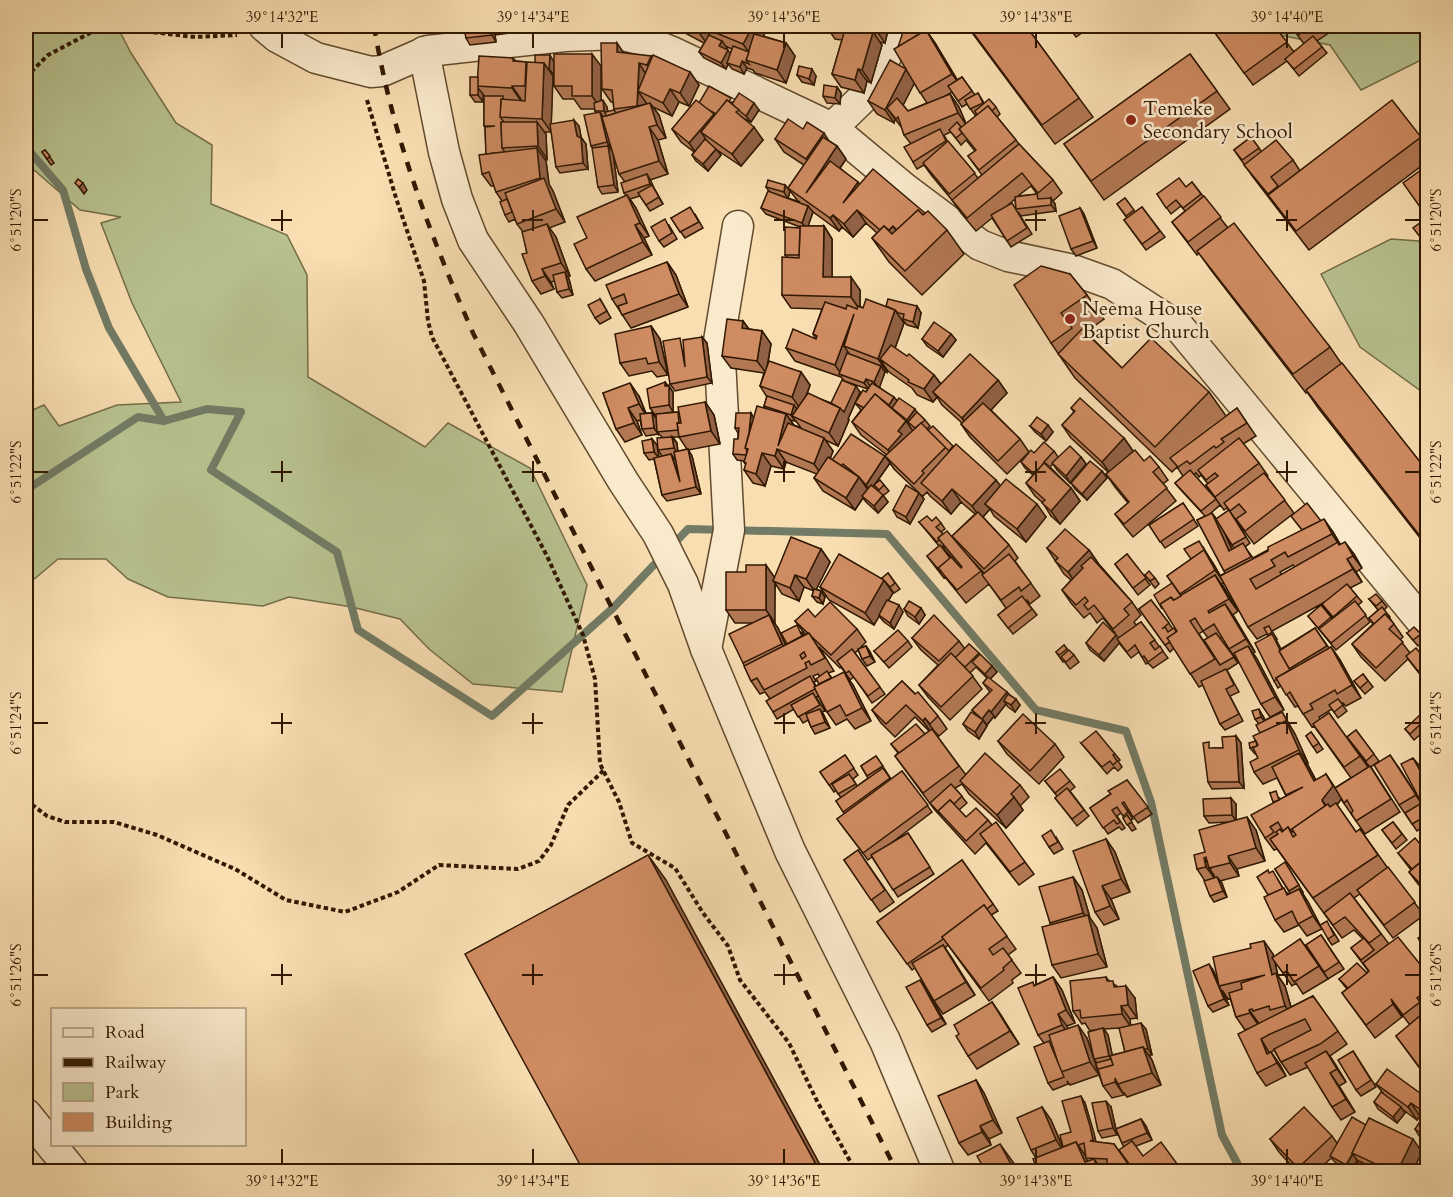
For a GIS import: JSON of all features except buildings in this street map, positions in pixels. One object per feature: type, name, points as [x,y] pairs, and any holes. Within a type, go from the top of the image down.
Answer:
[{"type":"street","points":[[306,26],[316,58]]},
{"type":"street","points":[[832,128],[870,91],[900,26]]},
{"type":"street","points":[[271,31],[316,58],[371,72],[382,71],[424,43],[565,36],[622,30],[672,51],[832,128],[904,188],[980,245],[1008,256],[1073,270],[1112,284],[1180,328],[1428,629]]},
{"type":"street","points":[[424,43],[444,152],[457,199],[473,240],[529,324],[623,481],[658,534],[683,584],[706,649],[790,851],[885,1041],[940,1172]]},
{"type":"street","points":[[706,649],[729,530],[719,341],[738,226]]},
{"type":"street","points":[[26,1114],[51,1145]]},
{"type":"street","points":[[52,1146],[73,1172]]},
{"type":"path","points":[[26,76],[48,55],[90,33],[116,28],[195,38],[271,31]]},
{"type":"path","points":[[356,68],[424,281],[432,337],[548,556],[589,651],[596,679],[600,764],[618,801],[632,843],[675,868],[703,913],[728,946],[740,980],[789,1043],[817,1101],[856,1172]]},
{"type":"path","points":[[26,800],[47,816],[65,822],[114,822],[157,835],[235,868],[286,900],[345,912],[398,892],[439,865],[518,868],[539,861],[551,844],[568,805],[604,770]]},
{"type":"green space","points":[[26,26],[117,26],[131,53],[176,123],[212,145],[211,204],[287,235],[307,275],[308,377],[425,447],[448,423],[530,468],[587,585],[562,692],[473,684],[429,649],[400,619],[352,607],[289,597],[263,606],[168,597],[128,579],[106,559],[58,559],[26,586],[26,413],[44,405],[59,426],[117,405],[181,402],[132,303],[101,223],[121,217],[80,210],[26,163]]},
{"type":"green space","points":[[1252,26],[1427,26],[1427,57],[1361,90],[1330,45],[1253,30]]},
{"type":"green space","points":[[1391,239],[1419,241],[1427,261],[1427,392],[1421,391],[1360,347],[1321,274]]},
{"type":"waterway","points":[[26,147],[63,190],[86,269],[109,328],[164,421]]},
{"type":"waterway","points":[[26,490],[138,417],[164,421],[207,409],[241,412],[211,470],[337,552],[358,630],[492,716],[613,608],[688,529],[887,534],[1036,710],[1126,731],[1151,802],[1222,1135],[1242,1172]]},
{"type":"railway","points":[[374,26],[391,106],[414,182],[473,333],[897,1172]]},
{"type":"place","name":"Temeke Secondary School","points":[[1131,120]]},
{"type":"place","name":"Neema House Baptist Church","points":[[1070,319]]}]
